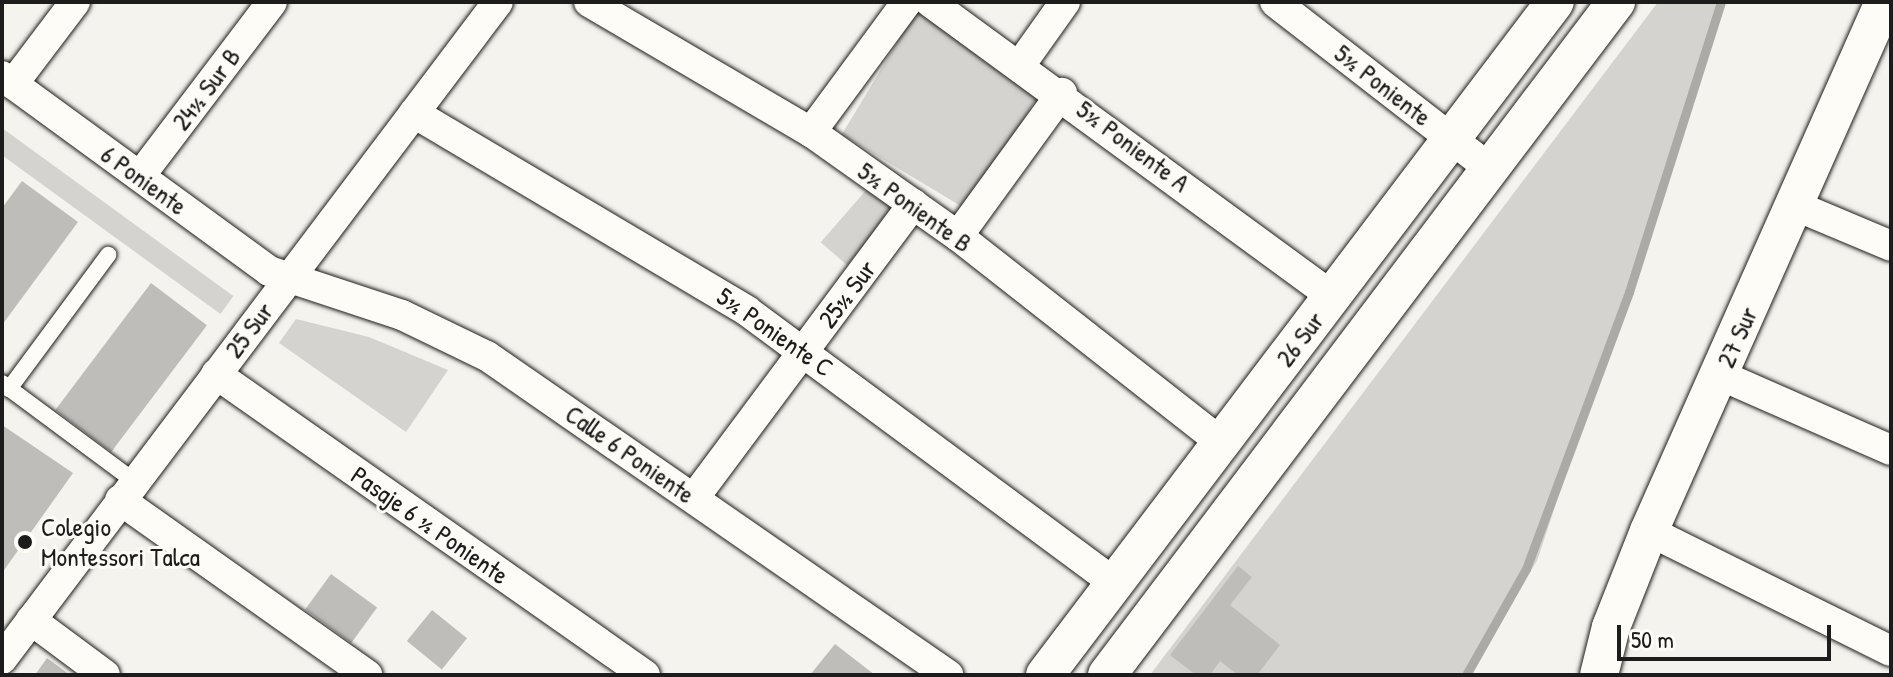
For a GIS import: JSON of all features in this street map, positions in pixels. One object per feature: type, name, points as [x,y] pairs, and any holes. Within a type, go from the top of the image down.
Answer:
[{"type":"street","points":[[8,80],[75,2]]},
{"type":"street","name":"24½ Sur B","points":[[140,176],[272,2]]},
{"type":"street","name":"25 Sur","points":[[2,659],[498,2]]},
{"type":"street","name":"5½ Poniente B","points":[[589,2],[811,132],[958,236],[1221,442]]},
{"type":"street","points":[[811,132],[907,2]]},
{"type":"street","name":"5½ Poniente A","points":[[930,2],[1062,93],[1332,296]]},
{"type":"street","points":[[1021,64],[1065,2]]},
{"type":"street","name":"5½ Poniente","points":[[1275,2],[1490,169]]},
{"type":"street","name":"26 Sur","points":[[1107,675],[1616,2]]},
{"type":"street","name":"26 Sur","points":[[1045,675],[1452,138],[1546,5]]},
{"type":"street","name":"27 Sur","points":[[1599,675],[1611,627],[1649,531],[1882,23]]},
{"type":"street","name":"6 Poniente","points":[[8,80],[269,271],[288,279]]},
{"type":"street","points":[[958,236],[1062,93]]},
{"type":"street","name":"5½ Poniente C","points":[[414,113],[688,274],[804,350],[1114,583]]},
{"type":"street","name":"25½ Sur","points":[[694,498],[913,204]]},
{"type":"street","points":[[1796,206],[1891,246]]},
{"type":"street","name":"Calle 6 Poniente","points":[[288,279],[402,315],[464,343],[948,675]]},
{"type":"street","name":"Pasaje 6 ½ Poniente","points":[[216,374],[645,675]]},
{"type":"street","points":[[1720,375],[1891,450]]},
{"type":"street","points":[[127,491],[367,675]]},
{"type":"street","points":[[1649,531],[1891,651]]},
{"type":"street","points":[[31,620],[105,675]]},
{"type":"lane","points":[[108,255],[6,386],[127,491]]},
{"type":"shaded area","points":[[1658,2],[1722,2],[1537,561],[1462,675],[1150,675]]},
{"type":"shaded area","points":[[916,11],[1043,87],[969,211],[842,134]]},
{"type":"shaded area","points":[[2,128],[233,296],[220,314],[2,155]]},
{"type":"shaded area","points":[[868,188],[894,211],[847,265],[821,242]]},
{"type":"shaded area","points":[[296,319],[369,337],[448,370],[406,432],[279,343]]},
{"type":"building","points":[[22,181],[78,222],[2,325],[2,208]]},
{"type":"building","points":[[151,283],[207,325],[111,452],[55,410]]},
{"type":"building","points":[[2,425],[73,473],[2,573]]},
{"type":"building","points":[[1238,566],[1252,577],[1230,605],[1280,645],[1257,675],[1238,675],[1220,661],[1210,675],[1196,675],[1170,655]]},
{"type":"building","points":[[331,574],[377,608],[351,643],[305,610]]},
{"type":"building","points":[[432,610],[467,638],[442,669],[407,641]]},
{"type":"building","points":[[835,644],[875,675],[810,675]]},
{"type":"building","points":[[47,658],[70,675],[35,675]]},
{"type":"waterway","points":[[1466,675],[1526,569],[1629,292],[1721,2]]},
{"type":"place","name":"Colegio Montessori Talca","points":[[25,542]]}]
